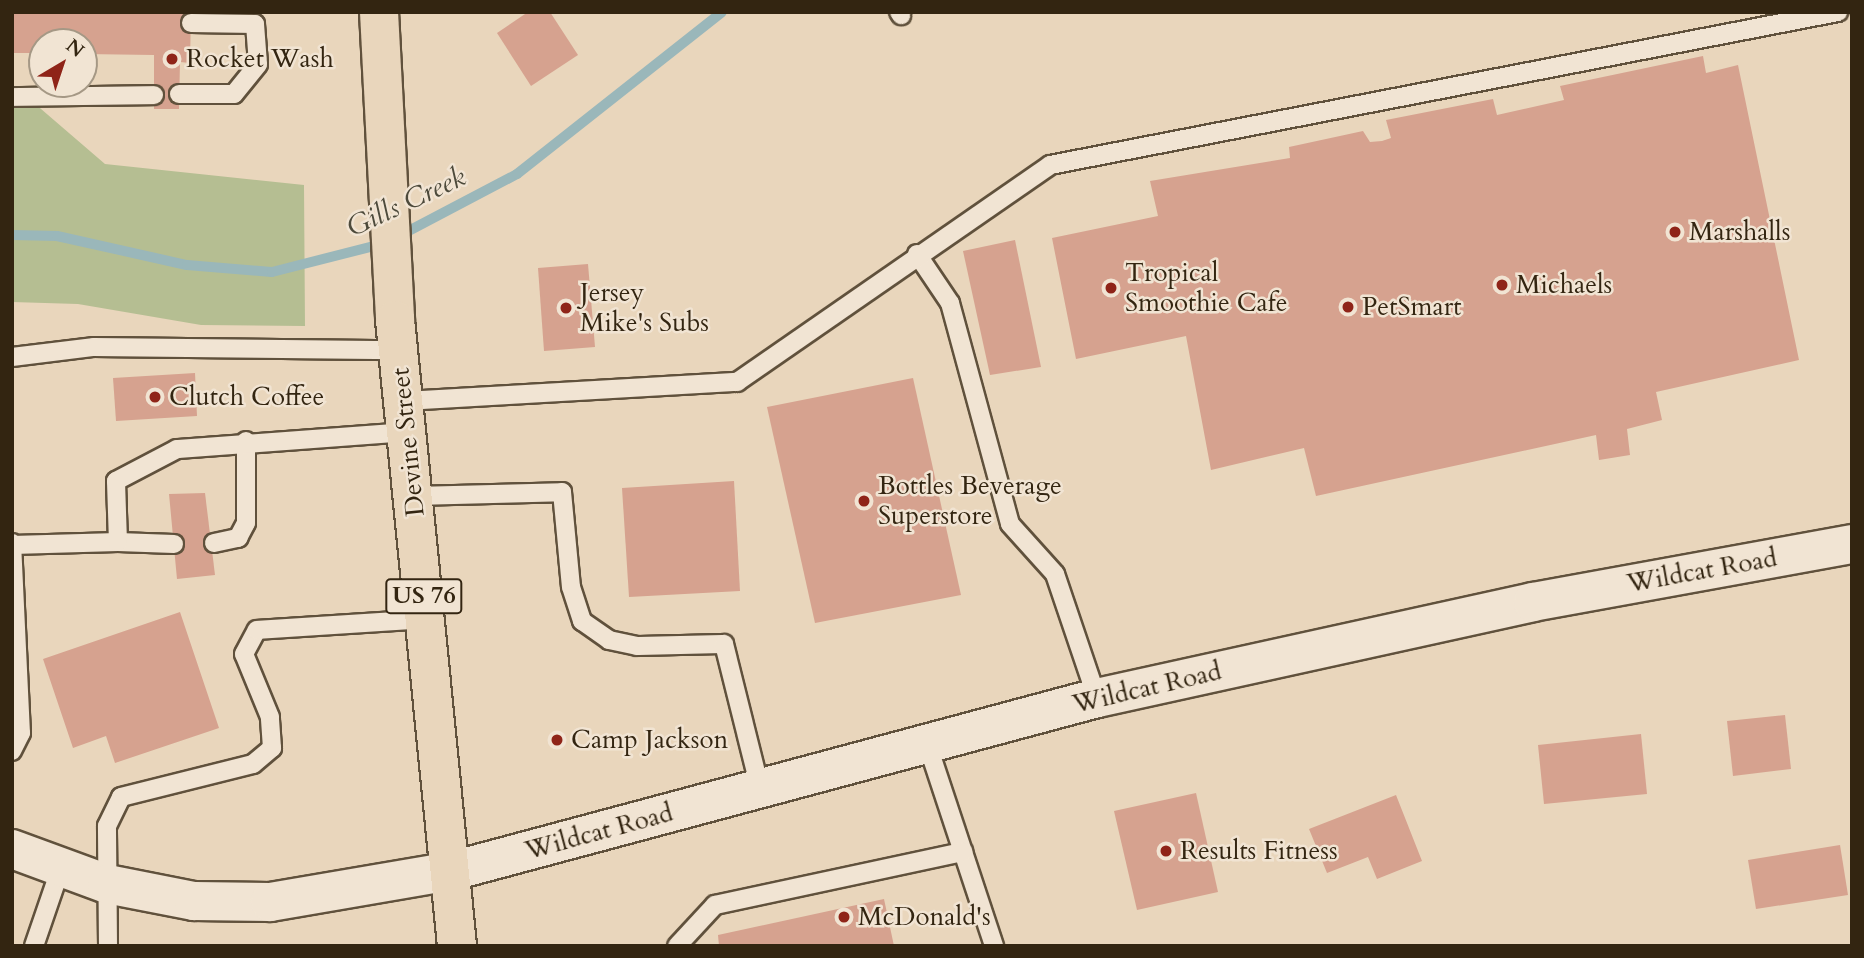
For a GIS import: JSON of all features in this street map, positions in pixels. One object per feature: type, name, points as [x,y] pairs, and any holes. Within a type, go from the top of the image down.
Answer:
[{"type":"main road","name":"Devine Street","points":[[379,12],[397,335],[452,871]]},
{"type":"main road","name":"Wildcat Road","points":[[12,849],[107,884],[194,901],[270,902],[452,871],[1097,698],[1534,602],[1852,544]]},
{"type":"main road","name":"US 76","points":[[452,871],[457,946]]},
{"type":"lane","points":[[118,542],[116,481],[132,468],[177,449],[406,416],[737,382],[917,254],[1050,165],[1838,12]]},
{"type":"lane","points":[[179,94],[234,94],[258,64],[255,24],[191,23]]},
{"type":"lane","points":[[12,97],[154,95]]},
{"type":"lane","points":[[917,254],[950,303],[1010,524],[1055,574],[1097,698]]},
{"type":"lane","points":[[12,358],[94,347],[397,335]]},
{"type":"lane","points":[[214,542],[238,538],[246,523],[246,441]]},
{"type":"lane","points":[[414,496],[562,492],[571,587],[582,621],[609,640],[637,646],[724,643],[760,788]]},
{"type":"lane","points":[[12,751],[21,733],[12,544],[174,544]]},
{"type":"lane","points":[[108,946],[107,826],[121,797],[253,764],[272,748],[270,717],[244,653],[257,630],[426,620]]},
{"type":"lane","points":[[927,743],[994,946]]},
{"type":"lane","points":[[677,946],[715,905],[962,852]]},
{"type":"lane","points":[[34,946],[61,867]]},
{"type":"green space","points":[[12,84],[105,164],[304,185],[305,326],[201,325],[78,304],[12,302]]},
{"type":"building","name":"Rocket Wash","points":[[12,12],[191,12],[190,63],[180,62],[179,109],[154,109],[154,55],[98,54],[98,28],[28,28],[28,53],[12,53]]},
{"type":"building","points":[[528,12],[550,12],[578,55],[531,86],[497,33]]},
{"type":"building","points":[[1703,56],[1706,73],[1738,65],[1799,360],[1656,392],[1662,420],[1627,429],[1630,455],[1599,460],[1596,435],[1316,496],[1304,448],[1211,470],[1186,336],[1076,359],[1052,238],[1158,216],[1150,181],[1290,158],[1289,147],[1363,131],[1370,142],[1382,141],[1391,138],[1386,120],[1493,99],[1497,115],[1564,100],[1560,86]]},
{"type":"building","points":[[1015,240],[1041,367],[990,375],[963,251]]},
{"type":"building","name":"Jersey Mike's Subs","points":[[588,264],[595,347],[544,351],[538,268]]},
{"type":"building","name":"Clutch Coffee","points":[[195,373],[197,416],[116,421],[113,378]]},
{"type":"building","name":"Bottles Beverage Superstore","points":[[913,378],[961,595],[815,623],[767,407]]},
{"type":"building","points":[[734,481],[740,591],[629,597],[622,488]]},
{"type":"building","points":[[205,493],[215,575],[177,579],[169,494]]},
{"type":"building","points":[[180,612],[219,728],[115,763],[106,736],[73,748],[43,659]]},
{"type":"building","points":[[1785,715],[1791,769],[1733,776],[1727,721]]},
{"type":"building","points":[[1641,734],[1647,794],[1544,804],[1538,745]]},
{"type":"building","name":"Results Fitness","points":[[1196,793],[1218,892],[1137,910],[1114,811]]},
{"type":"building","points":[[1396,795],[1422,861],[1377,879],[1368,857],[1327,873],[1309,829]]},
{"type":"building","points":[[1840,845],[1848,895],[1756,909],[1748,860]]},
{"type":"building","name":"McDonald's","points":[[884,899],[894,946],[719,946],[718,935]]},
{"type":"waterway","name":"Gills Creek","points":[[399,236],[517,174],[722,12]]},
{"type":"waterway","name":"Gills Creek","points":[[12,235],[57,236],[187,265],[272,272],[382,244]]},
{"type":"place","name":"Rocket Wash","points":[[172,59]]},
{"type":"place","name":"Marshalls","points":[[1675,232]]},
{"type":"place","name":"Michaels","points":[[1502,285]]},
{"type":"place","name":"Tropical Smoothie Cafe","points":[[1111,288]]},
{"type":"place","name":"PetSmart","points":[[1348,307]]},
{"type":"place","name":"Jersey Mike's Subs","points":[[566,308]]},
{"type":"place","name":"Clutch Coffee","points":[[155,397]]},
{"type":"place","name":"Bottles Beverage Superstore","points":[[864,501]]},
{"type":"place","name":"Camp Jackson","points":[[557,740]]},
{"type":"place","name":"Results Fitness","points":[[1166,851]]},
{"type":"place","name":"McDonald's","points":[[844,917]]}]
